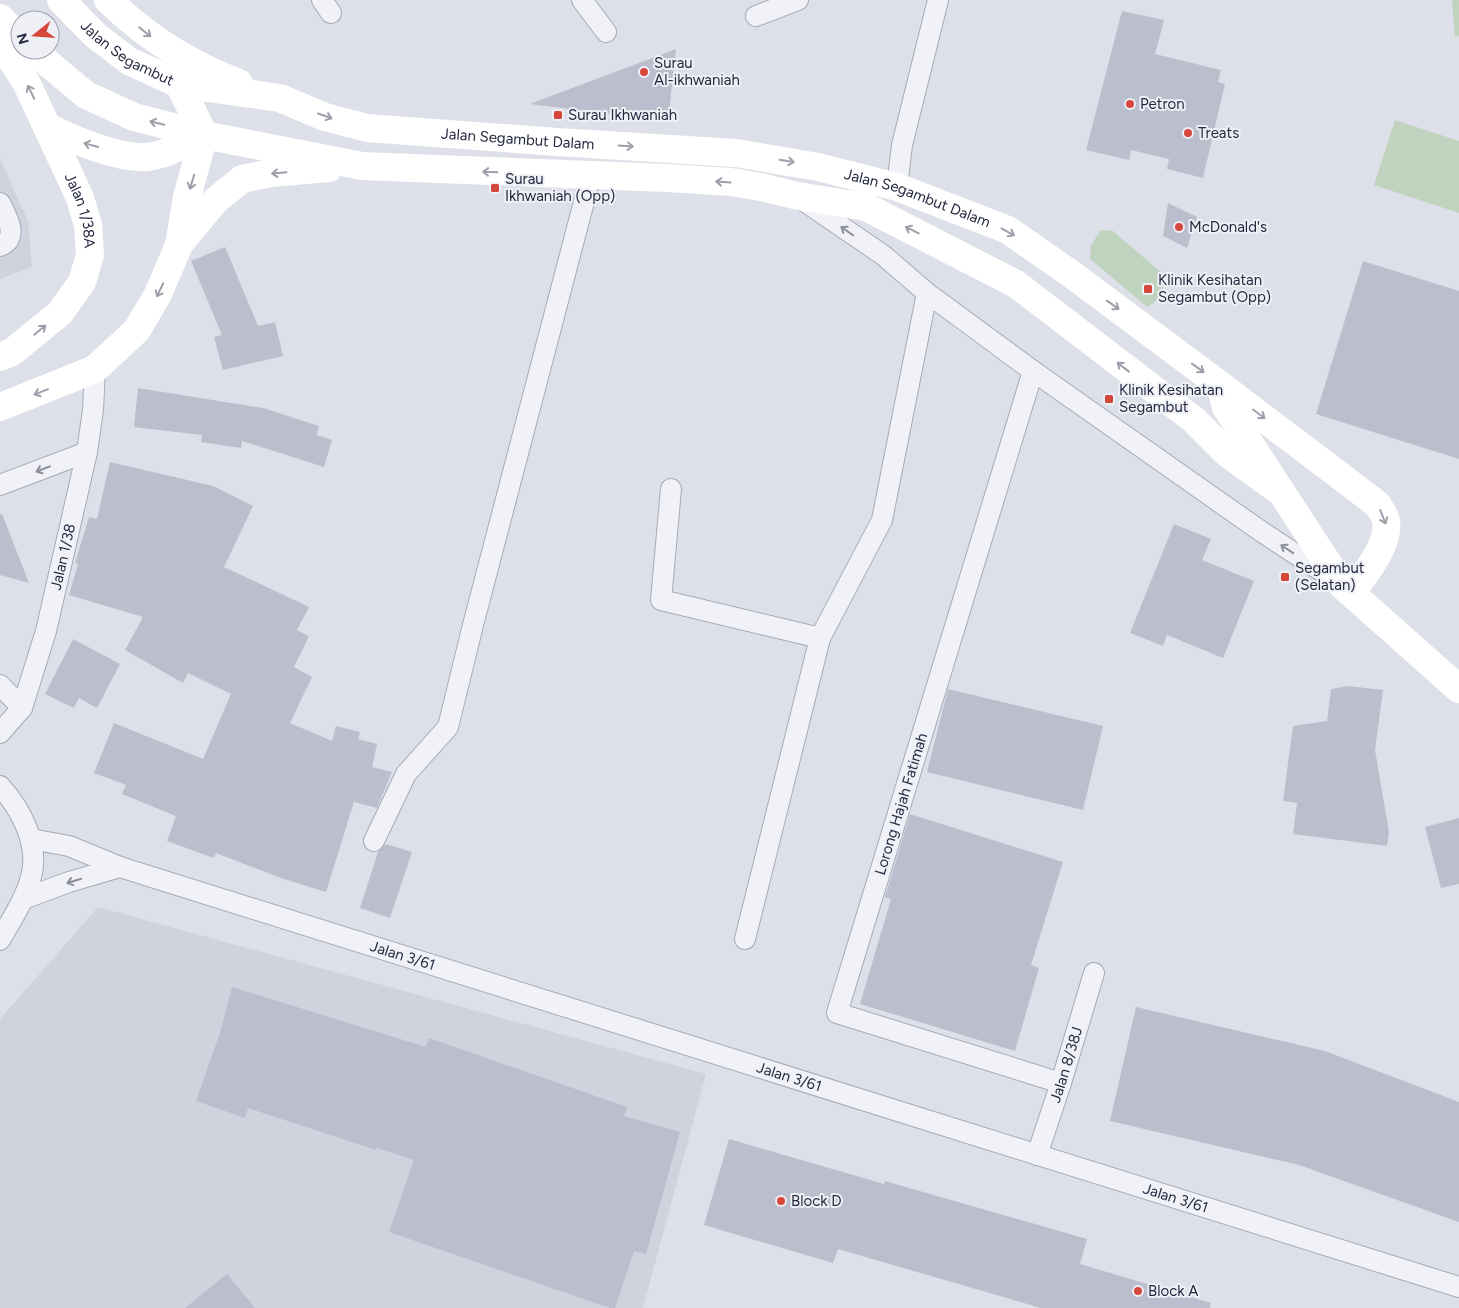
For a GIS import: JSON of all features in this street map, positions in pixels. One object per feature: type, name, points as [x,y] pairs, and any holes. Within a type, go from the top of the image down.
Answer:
[{"type":"street","name":"Jalan Segambut","points":[[61,0],[95,35],[129,61],[179,84],[204,135]]},
{"type":"street","points":[[108,0],[150,36],[191,61],[227,78],[280,98]]},
{"type":"street","points":[[582,0],[606,32]]},
{"type":"street","points":[[756,16],[798,0]]},
{"type":"street","points":[[897,187],[902,145],[938,0]]},
{"type":"street","points":[[0,18],[10,28]]},
{"type":"street","name":"Jalan 1/38A","points":[[0,42],[27,84],[80,198],[88,224],[90,254],[82,282],[60,313],[12,352],[0,357]]},
{"type":"street","name":"Jalan Segambut Dalam","points":[[44,60],[86,95],[134,118],[204,135],[362,166],[731,182],[798,196],[866,207],[1016,284],[1194,420],[1228,454],[1282,493]]},
{"type":"street","name":"Jalan Segambut Dalam","points":[[179,84],[280,98],[325,117],[367,128],[736,153],[818,167],[897,187],[1008,230],[1074,276],[1220,384],[1377,504],[1386,521],[1386,537],[1370,567],[1347,589]]},
{"type":"street","points":[[48,127],[76,141],[132,156],[148,157],[166,152],[204,135]]},
{"type":"street","points":[[0,407],[96,370],[137,330],[158,294],[179,245],[188,197],[204,135]]},
{"type":"street","points":[[179,245],[215,201],[242,179],[271,173],[362,166]]},
{"type":"street","points":[[374,841],[406,774],[448,727],[591,175]]},
{"type":"street","points":[[798,196],[882,255],[926,293],[1032,370],[1262,532],[1347,589],[1459,688]]},
{"type":"street","points":[[0,203],[10,224],[11,236],[6,244],[0,246]]},
{"type":"street","points":[[745,939],[820,638],[882,520],[926,293]]},
{"type":"street","name":"Jalan 1/38","points":[[0,733],[22,708],[46,631],[87,452],[96,370]]},
{"type":"street","name":"Lorong Hajah Fatimah","points":[[1032,370],[837,1013],[1061,1083]]},
{"type":"street","points":[[1220,384],[1226,407],[1347,589]]},
{"type":"street","points":[[0,485],[87,452]]},
{"type":"street","points":[[671,488],[661,600],[820,638]]},
{"type":"street","points":[[0,685],[22,708]]},
{"type":"street","points":[[0,786],[22,817],[31,840],[33,855],[32,876],[23,899],[0,940]]},
{"type":"street","name":"Jalan 3/61","points":[[31,840],[69,846],[120,867],[1457,1286]]},
{"type":"street","points":[[23,899],[69,882],[120,867]]},
{"type":"street","name":"Jalan 8/38J","points":[[1037,1155],[1094,973]]},
{"type":"shaded area","points":[[0,159],[28,221],[32,267],[0,279]]},
{"type":"shaded area","points":[[98,907],[706,1074],[643,1308],[0,1308],[0,1019]]},
{"type":"green space","points":[[1452,0],[1459,0],[1459,36],[1455,37]]},
{"type":"green space","points":[[1395,120],[1459,141],[1459,213],[1374,185]]},
{"type":"green space","points":[[1101,230],[1113,231],[1164,275],[1160,294],[1152,304],[1147,307],[1090,259],[1091,245]]},
{"type":"building","name":"Petron","points":[[1122,11],[1164,20],[1155,54],[1221,70],[1218,82],[1225,84],[1203,178],[1167,169],[1169,159],[1131,150],[1129,160],[1086,150]]},
{"type":"building","name":"Surau Al-ikhwaniah","points":[[676,49],[668,121],[530,104]]},
{"type":"building","name":"McDonald's","points":[[1168,203],[1197,217],[1187,248],[1163,236]]},
{"type":"building","points":[[225,247],[258,326],[275,322],[283,356],[223,370],[214,337],[222,335],[191,261]]},
{"type":"building","points":[[1363,261],[1459,291],[1459,459],[1316,414]]},
{"type":"building","points":[[138,388],[263,408],[319,426],[317,435],[332,440],[324,467],[242,441],[241,448],[201,442],[202,435],[134,427]]},
{"type":"building","points":[[110,462],[213,486],[253,506],[224,567],[309,607],[297,630],[309,636],[294,667],[312,677],[290,723],[332,741],[336,726],[360,732],[358,739],[377,744],[372,767],[392,772],[377,808],[354,802],[326,892],[281,878],[216,853],[214,858],[167,841],[176,816],[122,794],[126,785],[94,773],[114,723],[203,759],[231,694],[188,673],[183,683],[125,650],[143,617],[69,595],[78,564],[75,563],[89,517],[97,519]]},
{"type":"building","points":[[0,514],[2,514],[29,583],[0,575]]},
{"type":"building","points":[[1174,524],[1211,539],[1202,560],[1254,581],[1223,658],[1167,635],[1163,646],[1130,633]]},
{"type":"building","points":[[73,639],[120,664],[97,708],[79,698],[74,708],[45,694]]},
{"type":"building","points":[[1348,686],[1383,690],[1375,750],[1389,832],[1387,846],[1293,834],[1297,803],[1283,801],[1293,726],[1327,721],[1331,689]]},
{"type":"building","points":[[948,689],[1103,726],[1083,810],[927,772]]},
{"type":"building","points":[[910,814],[1063,862],[1031,965],[1039,968],[1015,1051],[860,1004],[891,899],[885,897]]},
{"type":"building","points":[[1459,818],[1459,884],[1441,888],[1425,827]]},
{"type":"building","points":[[386,844],[412,852],[390,918],[360,908],[378,852]]},
{"type":"building","points":[[232,987],[426,1047],[429,1038],[627,1107],[624,1116],[680,1132],[646,1254],[634,1251],[615,1308],[610,1308],[389,1232],[414,1160],[377,1148],[376,1150],[248,1108],[245,1118],[196,1101],[220,1033]]},
{"type":"building","points":[[1136,1007],[1325,1051],[1459,1102],[1459,1222],[1299,1165],[1110,1121]]},
{"type":"building","points":[[729,1139],[884,1184],[885,1181],[1087,1239],[1080,1264],[1211,1303],[1210,1308],[1041,1308],[838,1249],[833,1263],[704,1225]]},
{"type":"building","points":[[227,1274],[255,1308],[185,1308]]},
{"type":"place","name":"Surau Al-ikhwaniah","points":[[644,72]]},
{"type":"place","name":"Petron","points":[[1130,104]]},
{"type":"place","name":"Surau Ikhwaniah","points":[[558,115]]},
{"type":"place","name":"Treats","points":[[1188,133]]},
{"type":"place","name":"Surau Ikhwaniah (Opp)","points":[[495,188]]},
{"type":"place","name":"McDonald's","points":[[1179,227]]},
{"type":"place","name":"Klinik Kesihatan Segambut (Opp)","points":[[1148,289]]},
{"type":"place","name":"Klinik Kesihatan Segambut","points":[[1109,399]]},
{"type":"place","name":"Segambut (Selatan)","points":[[1285,577]]},
{"type":"place","name":"Block D","points":[[781,1201]]},
{"type":"place","name":"Block A","points":[[1138,1291]]}]
